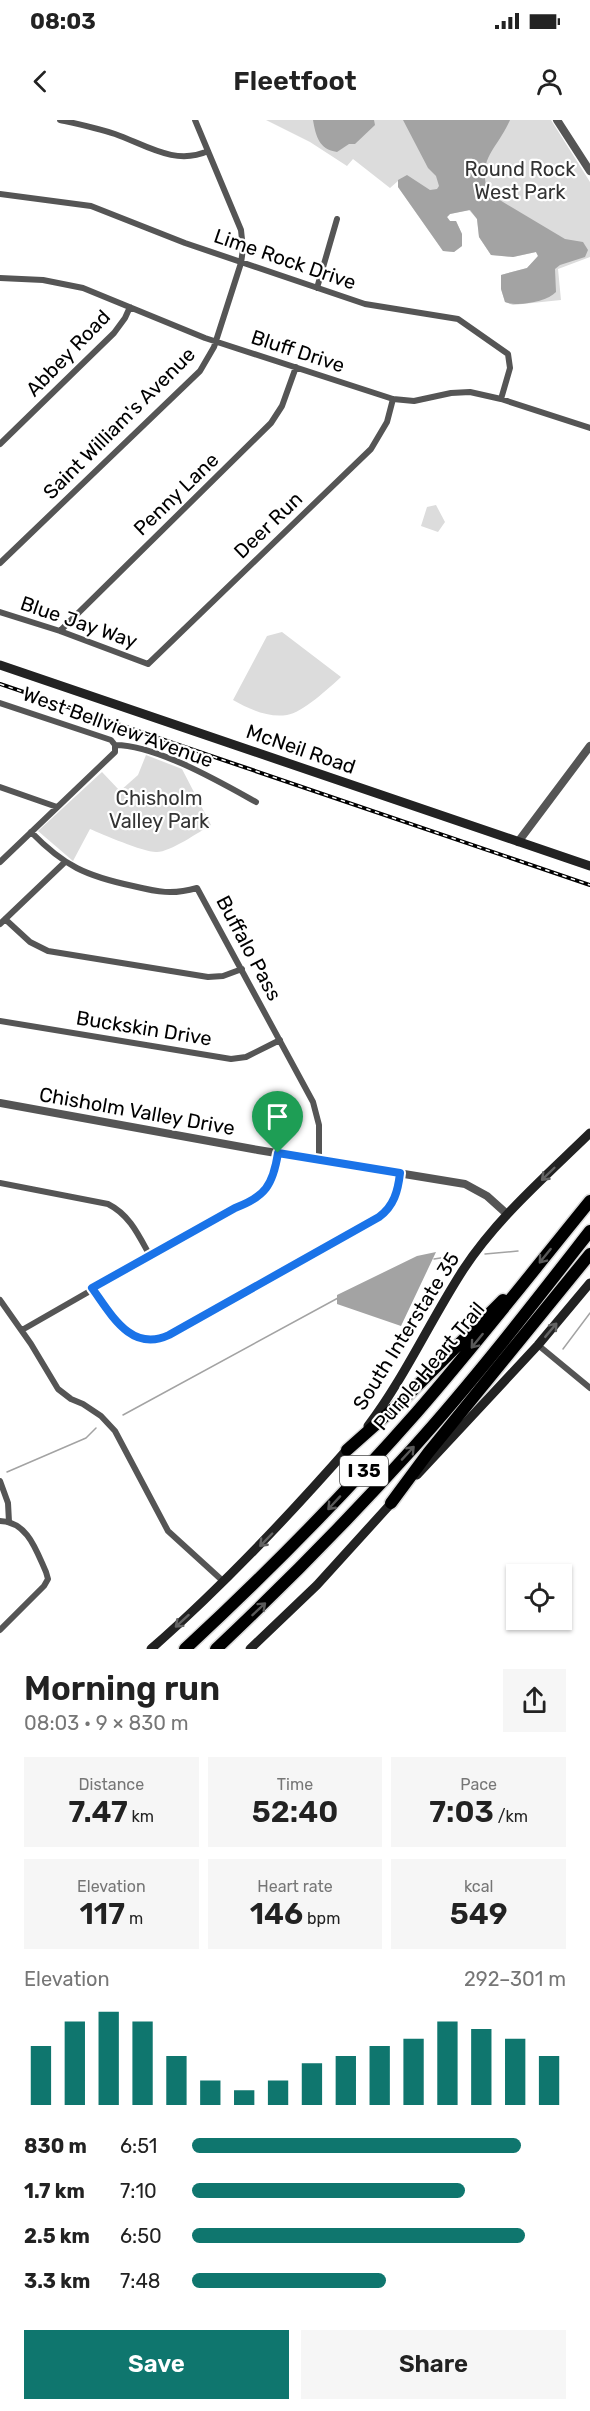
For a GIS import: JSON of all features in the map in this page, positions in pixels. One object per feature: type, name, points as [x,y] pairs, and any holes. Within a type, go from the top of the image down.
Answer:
[{"type":"highway","name":"Purple Heart Trail","points":[[185,1649],[278,1560],[368,1467],[454,1368],[590,1200]]},
{"type":"highway","name":"Purple Heart Trail","points":[[216,1649],[282,1586],[415,1446],[590,1231]]},
{"type":"highway","points":[[540,1295],[590,1244]]},
{"type":"highway","points":[[391,1503],[428,1453],[590,1254]]},
{"type":"highway","points":[[347,1450],[387,1416],[490,1311],[526,1279]]},
{"type":"main road","name":"McNeil Road","points":[[0,665],[590,866]]},
{"type":"main road","name":"South Interstate 35","points":[[151,1649],[224,1582],[290,1514],[347,1450],[391,1395],[463,1270],[492,1230],[590,1133]]},
{"type":"main road","points":[[250,1649],[317,1585],[538,1346],[590,1283]]},
{"type":"street","points":[[60,120],[114,134],[174,157],[187,158],[208,151]]},
{"type":"street","name":"Saint William's Avenue","points":[[0,563],[200,371],[210,356],[241,263],[243,249],[241,230],[195,120]]},
{"type":"street","points":[[557,120],[590,171]]},
{"type":"street","name":"Lime Rock Drive","points":[[0,194],[91,206],[241,263],[380,308],[448,316],[466,323],[508,354],[510,368],[501,399]]},
{"type":"street","points":[[317,288],[337,219]]},
{"type":"street","name":"Bluff Drive","points":[[0,278],[32,279],[68,284],[97,293],[216,341],[393,399],[414,401],[461,392],[501,399],[590,428]]},
{"type":"street","name":"Abbey Road","points":[[0,444],[114,333],[130,307]]},
{"type":"street","name":"Penny Lane","points":[[60,631],[271,423],[282,406],[296,368]]},
{"type":"street","name":"Deer Run","points":[[148,664],[371,448],[387,422],[393,399]]},
{"type":"street","name":"Blue Jay Way","points":[[0,612],[60,631],[148,664]]},
{"type":"street","name":"West Bellview Avenue","points":[[0,703],[111,740],[115,745],[131,746],[205,773],[256,802]]},
{"type":"street","points":[[0,862],[115,752],[115,745]]},
{"type":"street","points":[[518,842],[590,746]]},
{"type":"street","points":[[0,787],[57,807]]},
{"type":"street","name":"Buffalo Pass","points":[[31,832],[65,862],[99,879],[176,893],[197,888],[315,1107],[319,1125],[319,1160]]},
{"type":"street","points":[[65,862],[3,921],[30,942],[48,951],[204,977],[223,976],[242,969]]},
{"type":"street","name":"Buckskin Drive","points":[[0,1022],[231,1059],[246,1057],[280,1040]]},
{"type":"street","name":"Chisholm Valley Drive","points":[[0,1103],[470,1186],[487,1196],[507,1214]]},
{"type":"street","points":[[22,1330],[92,1288],[258,1197],[270,1183],[276,1171],[278,1153]]},
{"type":"street","points":[[92,1288],[127,1333],[146,1340],[163,1337],[379,1217],[394,1201],[400,1173]]},
{"type":"street","points":[[0,1183],[108,1204],[121,1212],[131,1223],[150,1256]]},
{"type":"street","points":[[0,1300],[22,1330],[58,1389],[101,1416],[115,1431],[168,1531],[224,1582]]},
{"type":"street","points":[[538,1346],[590,1388]]},
{"type":"street","points":[[0,1481],[8,1503],[9,1522]]},
{"type":"street","points":[[0,1521],[9,1522],[26,1532],[48,1579],[44,1586],[0,1630]]},
{"type":"green space","name":"Round Rock West Park","points":[[266,120],[551,120],[590,182],[590,257],[558,269],[561,300],[513,305],[505,302],[501,289],[501,275],[527,268],[538,256],[536,252],[513,257],[491,255],[479,237],[477,219],[469,210],[450,214],[447,217],[450,221],[456,221],[462,234],[462,246],[454,252],[443,251],[398,187],[398,181],[390,188],[353,159],[347,166],[310,142]]},
{"type":"green space","points":[[436,505],[445,522],[438,532],[421,526],[427,507]]},
{"type":"green space","points":[[282,632],[341,677],[308,705],[293,713],[280,716],[266,714],[233,700],[267,636]]},
{"type":"green space","name":"Chisholm Valley Park","points":[[146,755],[182,769],[211,825],[177,845],[157,852],[151,852],[90,829],[73,861],[38,831],[102,772],[120,791],[138,775]]},
{"type":"shaded area","points":[[313,120],[374,120],[375,125],[355,144],[349,144],[337,152],[326,148],[319,141]]},
{"type":"shaded area","points":[[403,120],[510,120],[487,162],[485,181],[488,193],[565,239],[583,242],[588,250],[585,257],[560,265],[555,269],[556,292],[552,296],[532,303],[505,302],[501,289],[501,275],[527,268],[538,256],[536,252],[513,257],[491,255],[479,237],[477,219],[470,210],[450,214],[447,217],[450,221],[456,221],[462,234],[462,246],[454,252],[443,251],[398,187],[398,180],[407,175],[430,190],[437,189],[439,186],[436,176],[428,168]]},
{"type":"shaded area","points":[[436,1252],[401,1326],[337,1304],[337,1295],[417,1256]]},
{"type":"waterway","points":[[485,1254],[518,1251]]},
{"type":"waterway","points":[[434,1259],[453,1256]]},
{"type":"waterway","points":[[123,1415],[338,1298]]},
{"type":"waterway","points":[[563,1349],[590,1313]]},
{"type":"waterway","points":[[7,1472],[86,1438],[96,1428]]},
{"type":"railway","points":[[0,684],[590,885]]},
{"type":"route","points":[[278,1153],[400,1173],[397,1193],[389,1208],[379,1217],[169,1335],[146,1340],[127,1333],[92,1288],[258,1197],[265,1191],[276,1171],[278,1153]]}]
